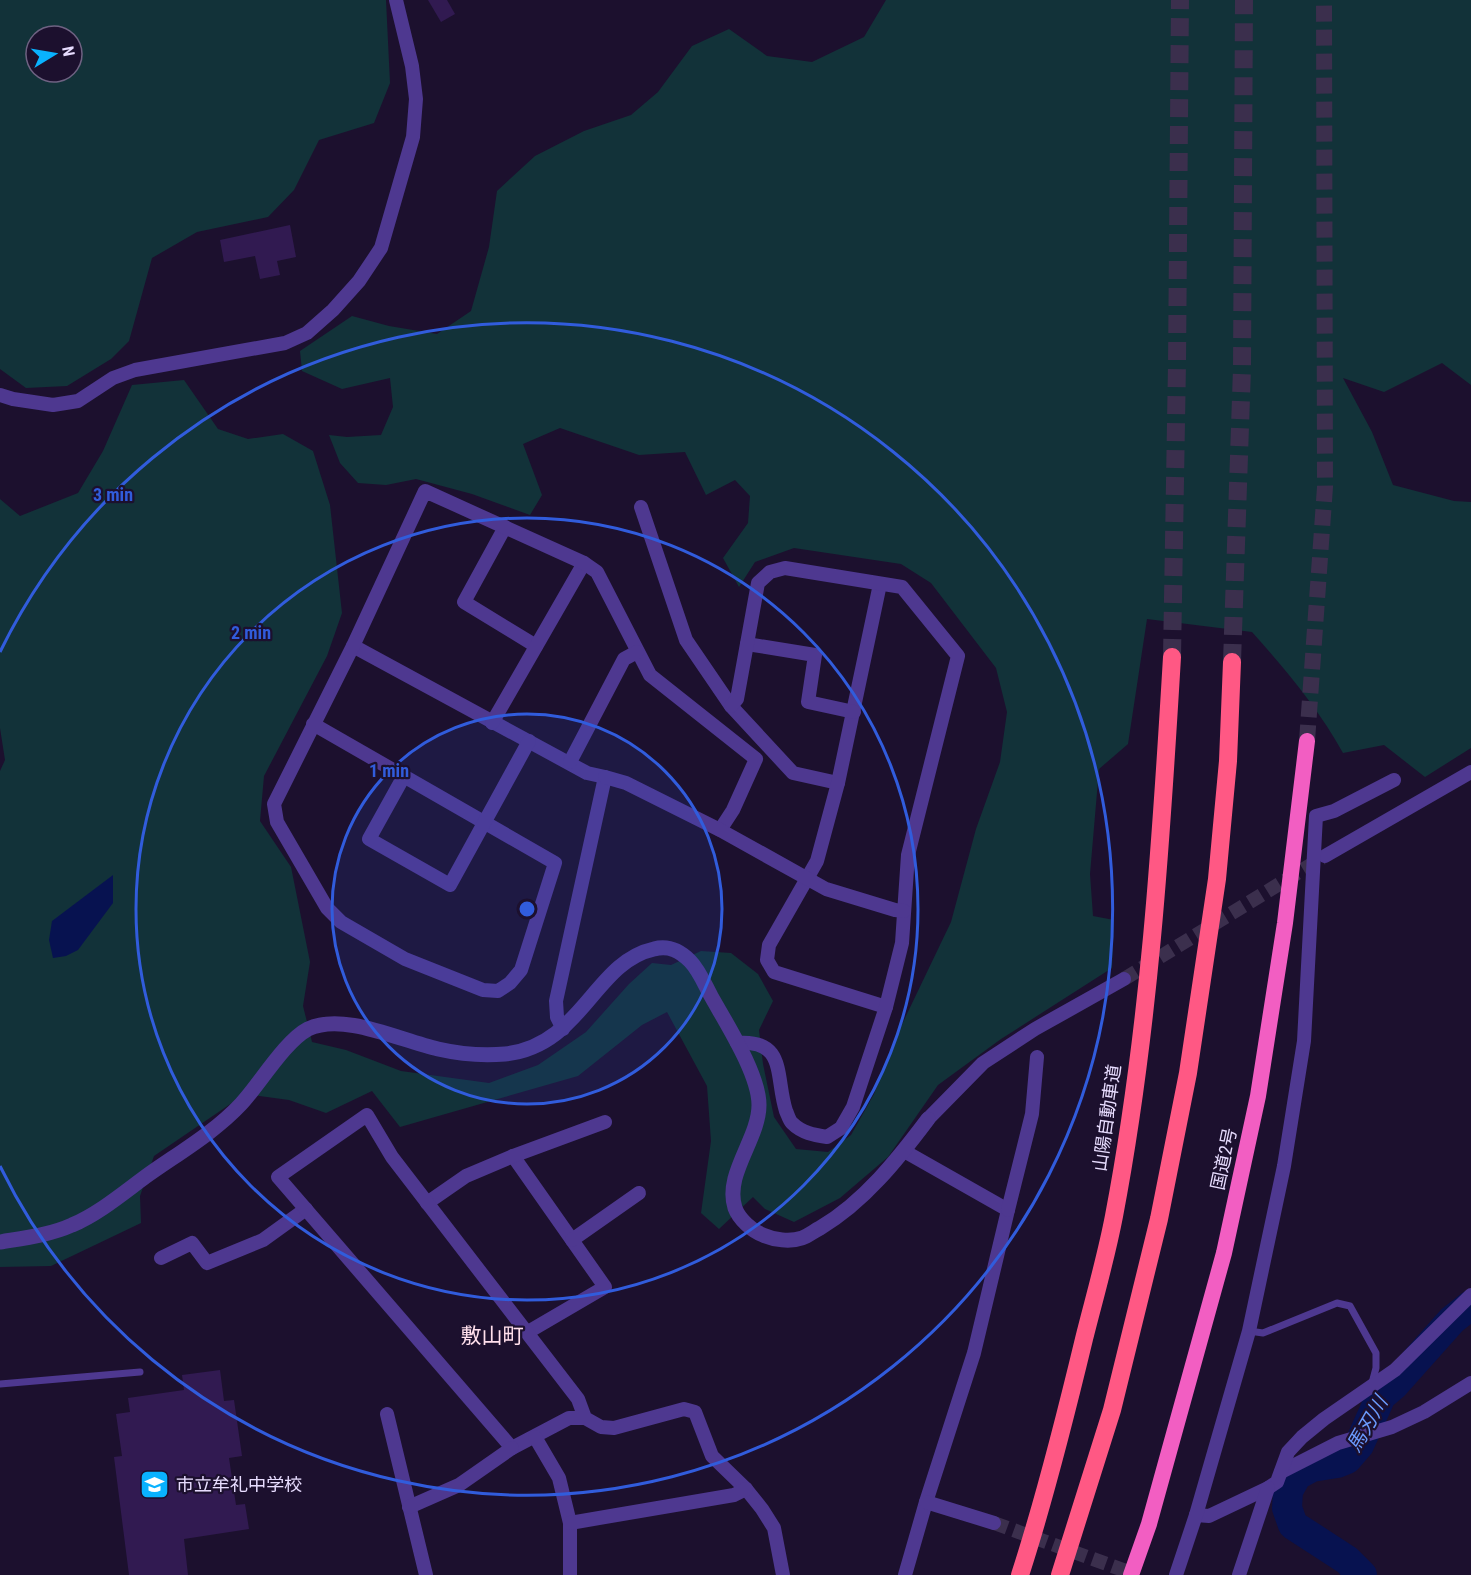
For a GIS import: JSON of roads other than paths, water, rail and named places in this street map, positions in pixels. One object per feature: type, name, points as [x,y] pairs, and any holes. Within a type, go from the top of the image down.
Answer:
[{"type":"highway","name":"山陽自動車道","points":[[1020,1575],[1068,1406],[1113,1217],[1130,1116],[1148,976],[1165,782],[1172,657]]},
{"type":"highway","points":[[1060,1575],[1112,1410],[1159,1219],[1188,1074],[1217,879],[1228,761],[1232,662]]},
{"type":"highway","name":"国道2号","points":[[1131,1575],[1149,1524],[1224,1253],[1258,1096],[1286,912],[1307,741]]},
{"type":"street","points":[[0,395],[52,405],[78,401],[113,378],[135,370],[285,343],[307,333],[333,310],[359,281],[381,248],[413,137],[416,99],[412,66],[396,0]]},
{"type":"street","points":[[313,724],[555,863],[521,970],[510,983],[498,991],[483,990],[405,959],[341,922],[327,908],[277,822],[274,804],[313,724],[353,646],[425,491],[584,562],[597,572],[650,675],[756,759],[733,810],[720,830]]},
{"type":"street","points":[[641,507],[686,640],[731,706],[793,773],[838,783]]},
{"type":"street","points":[[505,527],[464,602],[536,646]]},
{"type":"street","points":[[492,723],[584,562]]},
{"type":"street","points":[[731,706],[737,699],[758,583],[770,572],[785,568],[902,586],[958,656],[908,855],[902,943],[886,1007],[853,1107],[841,1128],[827,1137],[807,1133],[790,1122],[783,1101],[778,1064],[767,1047],[751,1042],[737,1043]]},
{"type":"street","points":[[880,584],[838,783],[817,861],[769,945],[767,960],[774,972],[886,1007]]},
{"type":"street","points":[[747,644],[814,655],[808,702],[854,712]]},
{"type":"street","points":[[353,646],[587,773],[626,783],[720,830],[826,889],[904,911]]},
{"type":"street","points":[[570,762],[624,659],[637,652]]},
{"type":"street","points":[[404,776],[369,838],[450,885],[529,741]]},
{"type":"street","points":[[1324,856],[1471,772]]},
{"type":"street","points":[[563,1029],[558,1017],[556,1001],[605,777]]},
{"type":"street","points":[[1176,1575],[1196,1515],[1249,1331],[1284,1166],[1304,1041],[1317,816],[1334,811],[1394,780]]},
{"type":"street","points":[[0,1242],[42,1234],[72,1225],[99,1209],[206,1134],[240,1106],[290,1045],[307,1030],[334,1023],[361,1028],[439,1050],[470,1054],[505,1054],[528,1050],[542,1045],[563,1029],[618,969],[640,953],[658,947],[675,949],[693,963],[737,1043],[755,1082],[759,1104],[756,1129],[741,1162],[734,1187],[735,1209],[753,1232],[774,1240],[802,1238],[830,1222],[867,1191],[904,1151],[928,1119],[983,1063],[1035,1029],[1124,979]]},
{"type":"street","points":[[905,1575],[974,1353],[1032,1114],[1037,1057]]},
{"type":"street","points":[[512,1448],[278,1177],[367,1115],[392,1157],[578,1399],[585,1418]]},
{"type":"street","points":[[427,1203],[466,1176],[605,1122]]},
{"type":"street","points":[[904,1151],[1008,1210]]},
{"type":"street","points":[[513,1156],[605,1287],[528,1332]]},
{"type":"street","points":[[572,1240],[639,1193]]},
{"type":"street","points":[[161,1258],[192,1243],[207,1263],[263,1240],[306,1209]]},
{"type":"street","points":[[1196,1515],[1209,1516],[1276,1482],[1288,1452],[1302,1437],[1395,1370],[1471,1295]]},
{"type":"street","points":[[1281,1472],[1338,1443],[1392,1427],[1424,1412],[1471,1383]]},
{"type":"street","points":[[409,1508],[459,1485],[512,1448],[569,1418],[585,1418],[601,1426],[615,1428],[684,1409],[695,1412],[712,1456],[746,1489],[774,1528],[783,1575]]},
{"type":"street","points":[[387,1414],[426,1575]]},
{"type":"street","points":[[535,1437],[559,1478],[570,1523],[570,1575]]},
{"type":"street","points":[[1239,1575],[1268,1488]]},
{"type":"street","points":[[570,1523],[734,1495],[746,1489]]},
{"type":"street","points":[[926,1502],[994,1523]]},
{"type":"lane","points":[[1249,1331],[1263,1334],[1337,1303],[1350,1306],[1376,1353],[1376,1368],[1371,1386]]},
{"type":"lane","points":[[0,1384],[140,1372]]},
{"type":"waterway","name":"馬刃川","points":[[1362,1575],[1347,1560],[1293,1525],[1287,1508],[1288,1491],[1297,1475],[1312,1467],[1347,1459],[1359,1445],[1381,1396],[1394,1385],[1452,1320],[1471,1305]]},
{"type":"tunnel","points":[[1172,657],[1180,0]]},
{"type":"tunnel","points":[[1232,662],[1242,368],[1244,0]]},
{"type":"tunnel","points":[[1307,741],[1325,487],[1324,0]]},
{"type":"tunnel","points":[[1124,979],[1322,858]]},
{"type":"tunnel","points":[[994,1523],[1137,1575]]},
{"type":"place","name":"市立牟礼中学校","points":[[155,1485]]},
{"type":"district","name":"敷山町","points":[[492,1336]]}]
